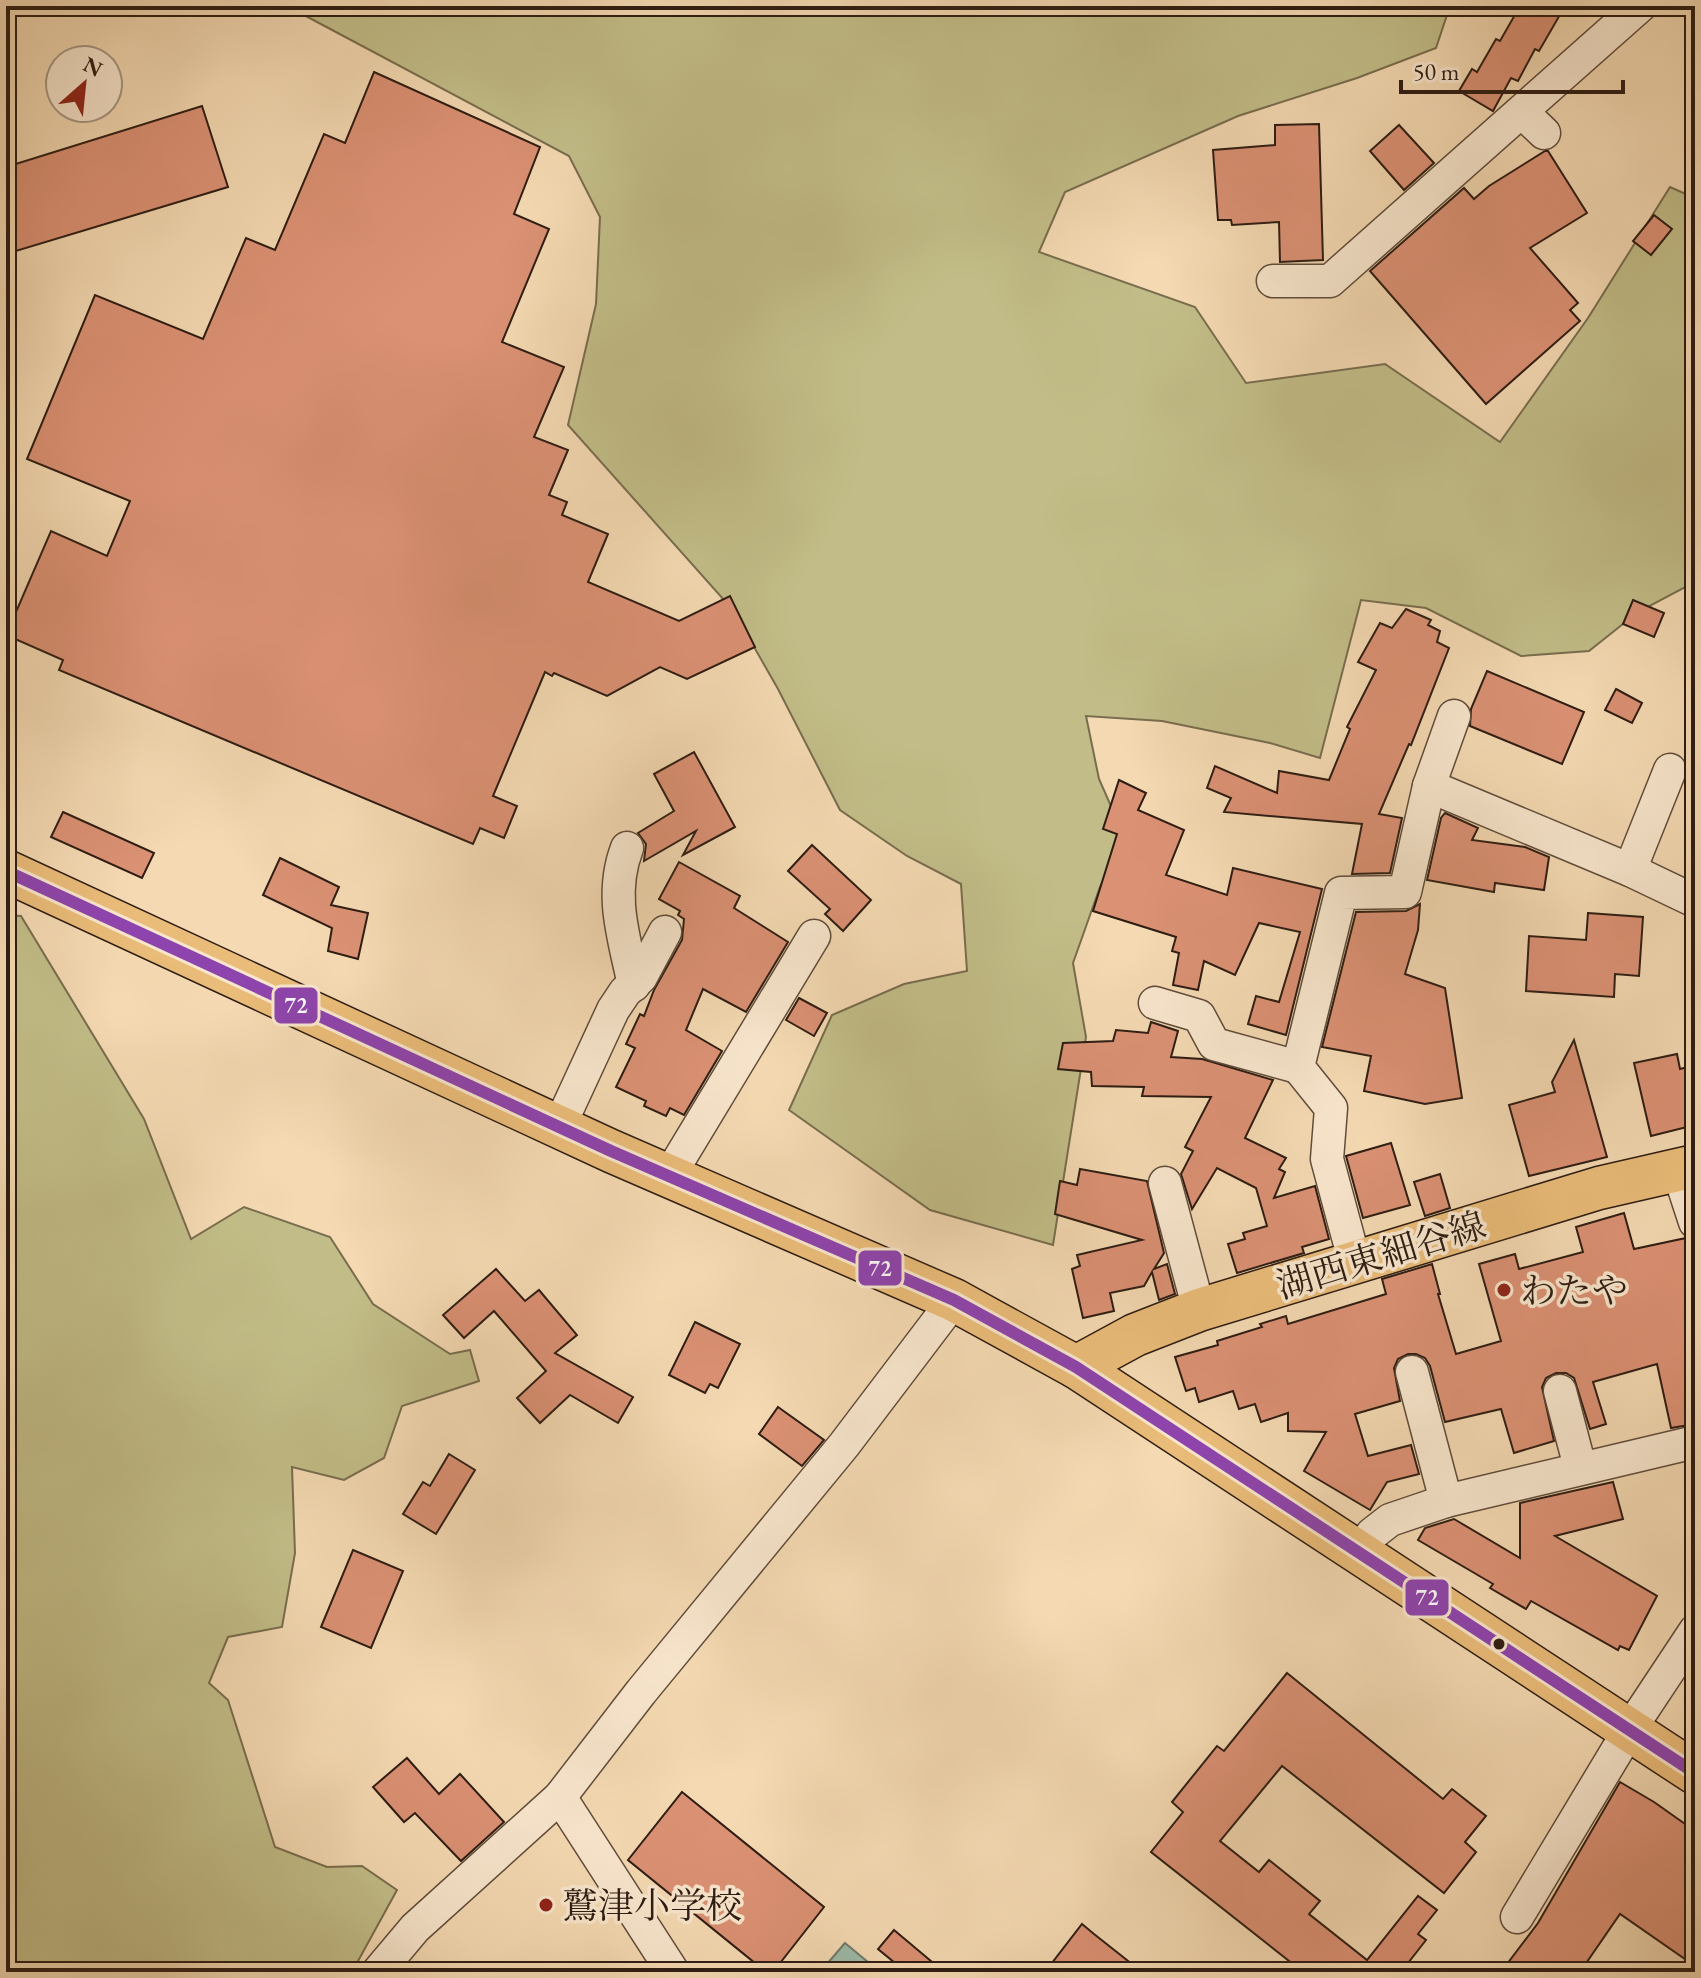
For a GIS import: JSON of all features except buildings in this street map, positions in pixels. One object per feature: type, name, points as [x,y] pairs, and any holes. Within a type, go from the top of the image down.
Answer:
[{"type":"main road","points":[[6,871],[559,1127],[954,1300],[1076,1367],[1695,1773]]},
{"type":"main road","name":"湖西東細谷線","points":[[1076,1367],[1135,1335],[1199,1310],[1599,1188],[1687,1168]]},
{"type":"street","points":[[1273,281],[1330,281],[1533,123],[1640,6]]},
{"type":"street","points":[[1298,1067],[1341,893],[1405,892],[1429,786],[1454,716]]},
{"type":"street","points":[[1630,870],[1670,770]]},
{"type":"street","points":[[1429,786],[1630,870],[1695,901]]},
{"type":"street","points":[[627,848],[620,867],[617,896],[619,925],[634,985]]},
{"type":"street","points":[[559,1127],[613,1010],[641,977],[665,932]]},
{"type":"street","points":[[669,1176],[814,936]]},
{"type":"street","points":[[1155,1003],[1199,1016],[1214,1044],[1298,1067],[1331,1108],[1327,1159],[1355,1263]]},
{"type":"street","points":[[1687,1168],[1695,1222]]},
{"type":"street","points":[[1165,1183],[1199,1310]]},
{"type":"street","points":[[378,1972],[415,1928],[560,1797],[641,1692],[844,1445],[954,1300]]},
{"type":"street","points":[[1412,1372],[1446,1501]]},
{"type":"street","points":[[1560,1391],[1580,1467]]},
{"type":"street","points":[[1360,1552],[1380,1526],[1390,1520],[1446,1501],[1695,1442]]},
{"type":"street","points":[[1517,1917],[1630,1729],[1695,1631]]},
{"type":"street","points":[[560,1797],[673,1972]]},
{"type":"shaded area","points":[[287,6],[1450,6],[1436,48],[1357,78],[1238,116],[1065,192],[1039,252],[1195,307],[1246,383],[1385,364],[1500,442],[1588,318],[1670,187],[1695,198],[1695,582],[1638,612],[1589,651],[1521,656],[1426,608],[1361,600],[1320,758],[1270,743],[1162,721],[1086,716],[1099,779],[1125,838],[1100,887],[1073,963],[1086,1037],[1053,1245],[930,1210],[789,1110],[832,1015],[904,984],[967,971],[961,884],[907,856],[840,810],[778,689],[733,610],[568,425],[596,304],[600,217],[569,156]]},
{"type":"shaded area","points":[[6,915],[21,916],[144,1119],[191,1239],[244,1207],[330,1237],[373,1304],[450,1354],[470,1350],[479,1381],[402,1406],[384,1458],[344,1480],[292,1467],[295,1553],[282,1627],[228,1637],[209,1683],[228,1700],[275,1847],[327,1867],[362,1866],[397,1890],[352,1972],[6,1972]]},
{"type":"shaded area","points":[[845,1943],[880,1972],[820,1972]]},
{"type":"transit line","name":"72","points":[[6,871],[611,1151],[954,1300],[1076,1367],[1695,1773]]},
{"type":"place","name":"わたや","points":[[1504,1290]]},
{"type":"place","name":"鷲津小学校","points":[[546,1905]]}]
